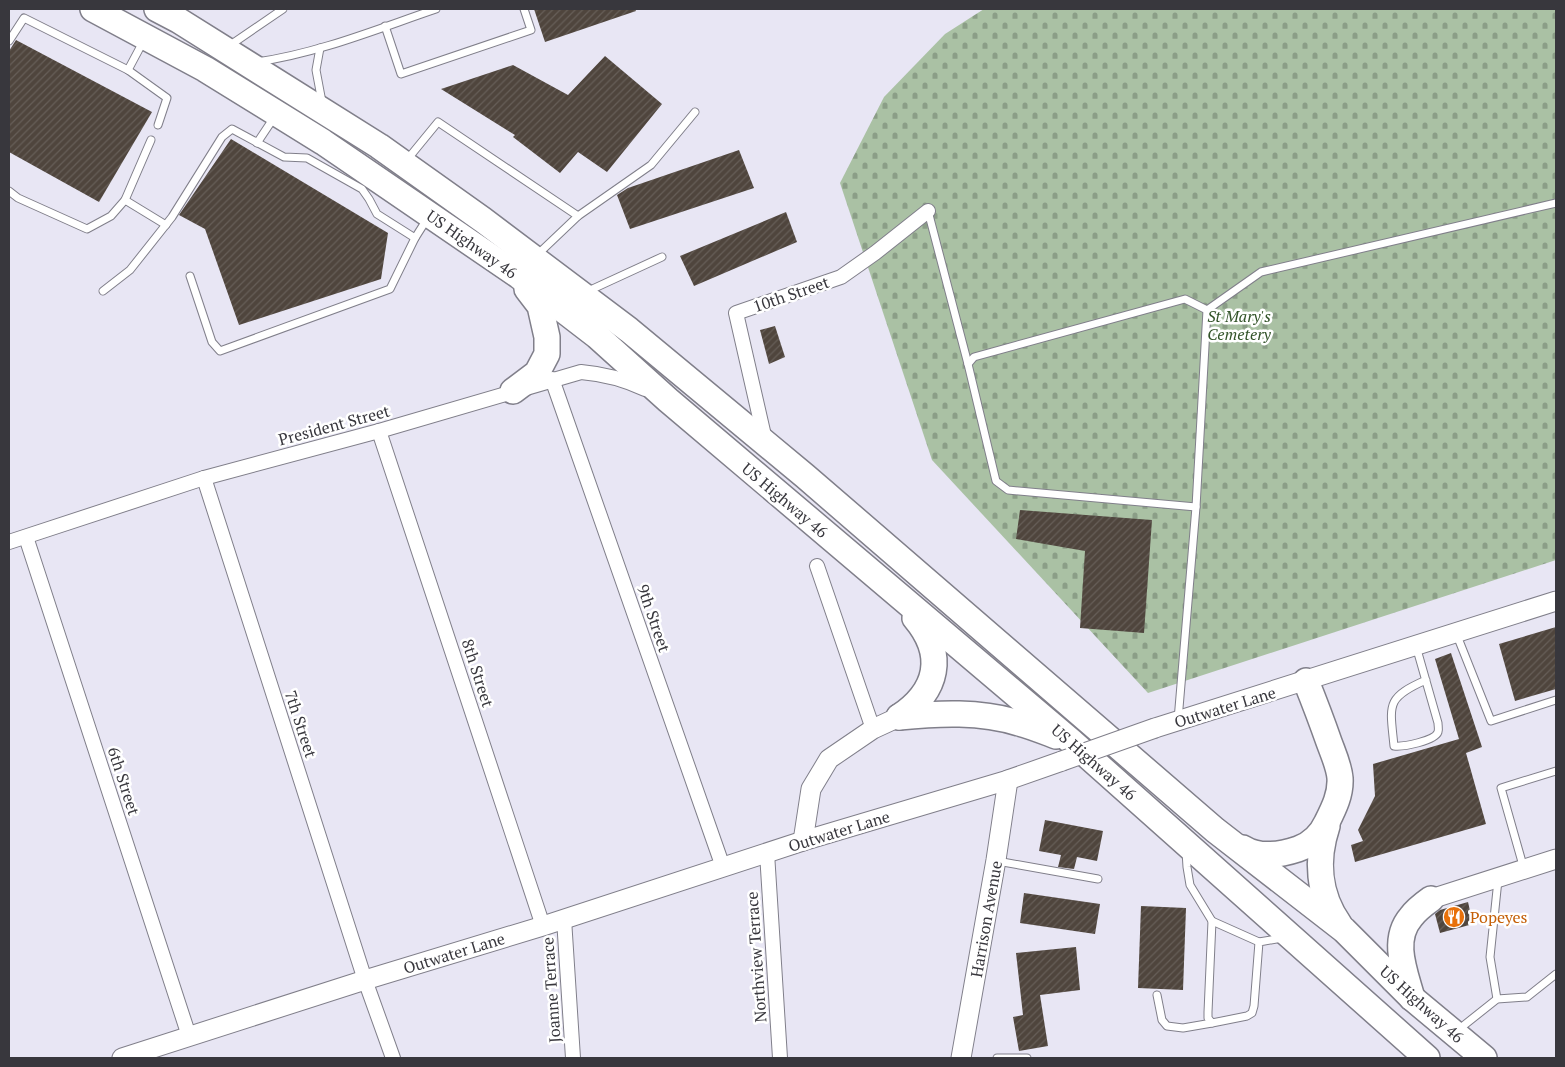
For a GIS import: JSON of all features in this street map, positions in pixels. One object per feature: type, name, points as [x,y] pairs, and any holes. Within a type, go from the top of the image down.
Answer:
[{"type":"highway","name":"US Highway 46","points":[[93,9],[205,70],[276,113],[326,157],[526,267],[581,294],[629,330],[765,444],[1215,830],[1344,930],[1412,998],[1484,1058]]},
{"type":"highway","name":"US Highway 46","points":[[168,12],[379,146],[404,164],[526,267],[597,336],[668,400],[890,590],[1067,751],[1186,843],[1427,1058]]},
{"type":"highway","points":[[513,391],[537,373],[547,354],[547,337],[540,306],[526,267]]},
{"type":"highway","points":[[890,590],[925,630],[932,647],[934,663],[931,679],[925,694],[914,707],[899,717]]},
{"type":"highway","points":[[1215,830],[1249,852],[1277,854],[1307,846],[1318,837],[1329,819],[1338,799],[1340,778],[1336,761],[1306,681]]},
{"type":"highway","points":[[899,717],[937,713],[981,716],[1018,722],[1067,751]]},
{"type":"highway","points":[[1329,819],[1322,844],[1320,872],[1328,903],[1344,930]]},
{"type":"highway","points":[[1412,998],[1401,958],[1401,933],[1410,917],[1431,898]]},
{"type":"street","name":"10th Street","points":[[765,444],[736,313],[841,277],[928,211]]},
{"type":"street","name":"President Street","points":[[9,542],[204,478],[379,431],[581,372],[601,373],[629,382],[668,400]]},
{"type":"street","name":"9th Street","points":[[552,379],[722,868]]},
{"type":"street","name":"8th Street","points":[[379,431],[543,926]]},
{"type":"street","name":"7th Street","points":[[204,478],[365,980],[393,1058]]},
{"type":"street","name":"6th Street","points":[[26,537],[189,1036]]},
{"type":"street","points":[[817,566],[873,729]]},
{"type":"street","name":"Outwater Lane","points":[[122,1058],[365,980],[543,926],[803,841],[1008,780],[1067,751],[1178,722],[1556,601]]},
{"type":"street","points":[[803,841],[811,789],[829,759],[873,729],[899,717]]},
{"type":"street","name":"Harrison Avenue","points":[[961,1058],[996,860],[1008,780]]},
{"type":"street","name":"Northview Terrace","points":[[767,853],[780,1058]]},
{"type":"street","points":[[1431,898],[1556,859]]},
{"type":"street","name":"Joanne Terrace","points":[[564,919],[573,1058]]},
{"type":"lane","points":[[224,49],[283,9]]},
{"type":"lane","points":[[248,63],[286,58],[436,9]]},
{"type":"lane","points":[[385,26],[401,74],[531,30],[524,9]]},
{"type":"lane","points":[[9,41],[24,18],[128,70],[167,98],[158,125]]},
{"type":"lane","points":[[128,70],[145,37]]},
{"type":"lane","points":[[320,48],[316,70],[323,111]]},
{"type":"lane","points":[[526,267],[578,216],[651,165],[695,112]]},
{"type":"lane","points":[[257,143],[276,113]]},
{"type":"lane","points":[[404,164],[438,122],[578,216]]},
{"type":"lane","points":[[103,291],[130,270],[166,225],[222,137],[232,129],[284,157],[326,157],[362,189],[377,214],[415,238]]},
{"type":"lane","points":[[9,190],[18,198],[86,229],[111,216],[125,200],[151,140]]},
{"type":"lane","points":[[125,200],[166,225]]},
{"type":"lane","points":[[1208,310],[1260,272],[1556,203]]},
{"type":"lane","points":[[928,211],[968,364],[996,482],[1008,490],[1196,506]]},
{"type":"lane","points":[[190,276],[212,342],[220,351],[390,289],[415,238],[430,215]]},
{"type":"lane","points":[[581,294],[662,257]]},
{"type":"lane","points":[[968,364],[974,356],[1185,299],[1208,310]]},
{"type":"lane","points":[[1178,722],[1196,506],[1208,310]]},
{"type":"lane","points":[[1456,632],[1491,721],[1556,700]]},
{"type":"lane","points":[[1416,646],[1426,680],[1438,723],[1438,732],[1434,738],[1401,747],[1394,746],[1390,710],[1397,696],[1411,686],[1426,680]]},
{"type":"lane","points":[[1524,869],[1501,788],[1556,770]]},
{"type":"lane","points":[[1186,843],[1186,868],[1190,885],[1212,920],[1259,942],[1290,936]]},
{"type":"lane","points":[[996,860],[1098,879]]},
{"type":"lane","points":[[1497,999],[1490,958],[1498,877]]},
{"type":"lane","points":[[1212,920],[1208,1012],[1208,1018],[1212,1023]]},
{"type":"lane","points":[[1157,995],[1162,1020],[1167,1026],[1183,1028],[1247,1016],[1252,1013],[1254,1008],[1259,942]]},
{"type":"lane","points":[[1454,1033],[1497,999],[1527,998],[1556,974]]},
{"type":"lane","points":[[997,1058],[1027,1058]]},
{"type":"green space","name":"St Mary's Cemetery","points":[[984,9],[1556,9],[1556,560],[1148,693],[932,460],[840,183],[884,97],[945,34]]},
{"type":"building","points":[[534,9],[635,9],[636,11],[545,42]]},
{"type":"building","points":[[16,40],[152,112],[99,202],[9,152],[9,51]]},
{"type":"building","points":[[605,56],[662,104],[607,172],[578,152],[560,173],[513,137],[515,135],[441,89],[513,65],[568,95]]},
{"type":"building","points":[[231,139],[388,233],[381,279],[239,325],[205,229],[179,215]]},
{"type":"building","points":[[739,150],[754,188],[630,229],[617,195],[628,188]]},
{"type":"building","points":[[786,212],[797,242],[694,286],[680,256]]},
{"type":"building","points":[[775,326],[785,357],[769,364],[760,330]]},
{"type":"building","points":[[1020,510],[1152,520],[1144,633],[1080,628],[1085,551],[1016,539]]},
{"type":"building","points":[[1556,627],[1556,689],[1515,701],[1499,644]]},
{"type":"building","points":[[1451,653],[1482,747],[1466,753],[1486,824],[1355,862],[1351,845],[1363,841],[1358,830],[1375,796],[1373,764],[1459,739],[1435,659]]},
{"type":"building","points":[[1045,820],[1103,831],[1097,861],[1077,857],[1074,869],[1058,867],[1061,855],[1039,851]]},
{"type":"building","points":[[1024,893],[1100,904],[1095,934],[1020,923]]},
{"type":"building","name":"Popeyes","points":[[1468,902],[1473,924],[1440,933],[1435,914],[1440,910]]},
{"type":"building","points":[[1141,906],[1186,908],[1183,990],[1138,988]]},
{"type":"building","points":[[1076,947],[1080,990],[1040,995],[1048,1046],[1019,1051],[1013,1017],[1023,1015],[1016,953]]},
{"type":"place","name":"Popeyes","points":[[1454,917]]}]
